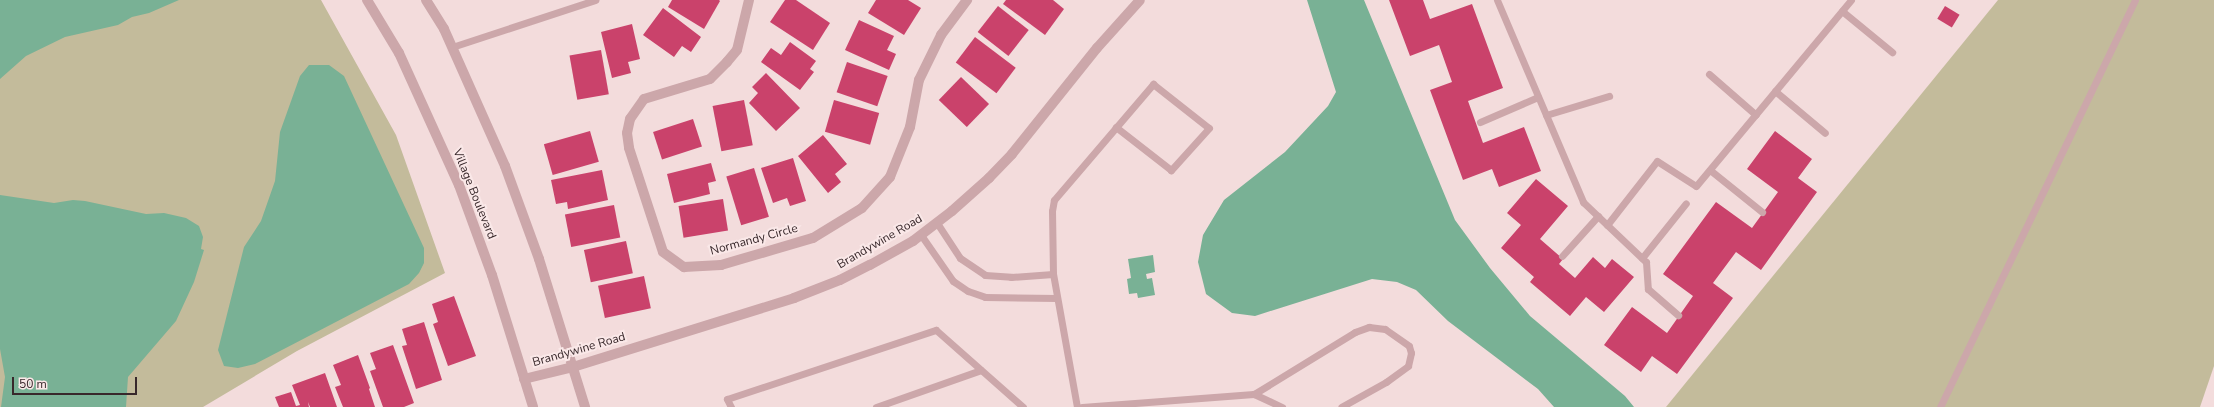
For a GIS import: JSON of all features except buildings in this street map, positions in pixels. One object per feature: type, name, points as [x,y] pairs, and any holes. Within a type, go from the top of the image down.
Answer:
[{"type":"street","name":"Village Boulevard","points":[[367,0],[399,53],[459,185],[492,275],[533,407]]},
{"type":"street","points":[[426,0],[444,29],[505,166],[539,258],[585,407]]},
{"type":"street","name":"Normandy Circle","points":[[749,0],[738,50],[727,62],[710,79],[644,99],[630,120],[628,126],[627,133],[629,148],[663,252],[684,268],[721,265],[812,238],[862,208],[890,177],[910,127],[919,80],[941,35],[967,0]]},
{"type":"street","name":"Brandywine Road","points":[[524,379],[572,367],[794,298],[840,280],[870,266],[921,235],[989,178],[1012,154],[1097,48],[1140,0]]},
{"type":"lane","points":[[452,47],[595,0]]},
{"type":"lane","points":[[1497,0],[1583,202],[1646,262],[1648,289],[1678,315]]},
{"type":"lane","points":[[1607,225],[1657,161],[1696,186],[1851,0]]},
{"type":"lane","points":[[1940,407],[2135,0]]},
{"type":"lane","points":[[1842,11],[1892,52]]},
{"type":"lane","points":[[1709,74],[1756,114]]},
{"type":"lane","points":[[1078,407],[1053,274],[1052,210],[1054,200],[1153,84],[1209,128],[1171,170],[1116,128]]},
{"type":"lane","points":[[1775,91],[1825,133]]},
{"type":"lane","points":[[1546,115],[1610,96]]},
{"type":"lane","points":[[1480,122],[1538,97]]},
{"type":"lane","points":[[1710,170],[1762,212]]},
{"type":"lane","points":[[1642,258],[1686,203]]},
{"type":"lane","points":[[1562,256],[1598,216]]},
{"type":"lane","points":[[937,223],[960,258],[985,275],[1011,277],[1053,274]]},
{"type":"lane","points":[[921,235],[953,282],[968,291],[985,297],[1057,298]]},
{"type":"lane","points":[[1082,407],[1254,394],[1355,332],[1368,327],[1384,329],[1409,346],[1411,353],[1408,366],[1386,382],[1341,407]]},
{"type":"lane","points":[[731,407],[727,400],[936,330],[1023,407]]},
{"type":"lane","points":[[876,407],[981,370]]},
{"type":"lane","points":[[1254,394],[1282,407]]},
{"type":"shaded area","points":[[0,0],[321,0],[396,135],[445,273],[297,351],[203,407],[0,407]]},
{"type":"shaded area","points":[[0,0],[179,0],[149,13],[132,17],[118,25],[65,37],[26,56],[0,79]]},
{"type":"shaded area","points":[[1307,0],[1364,0],[1455,220],[1490,268],[1530,316],[1625,396],[1634,407],[1554,407],[1538,389],[1448,321],[1416,290],[1397,282],[1372,279],[1255,316],[1232,313],[1206,294],[1198,262],[1203,235],[1224,200],[1285,152],[1328,106],[1336,92]]},
{"type":"shaded area","points":[[1998,0],[2214,0],[2214,366],[2200,407],[1666,407]]},
{"type":"shaded area","points":[[309,65],[329,65],[344,76],[424,248],[424,263],[419,273],[409,284],[255,364],[238,368],[224,366],[218,350],[244,247],[261,221],[275,181],[280,132],[300,76]]},
{"type":"shaded area","points":[[0,195],[54,203],[73,200],[85,201],[146,214],[164,213],[186,218],[199,226],[203,237],[201,249],[204,250],[194,282],[176,321],[128,377],[126,407],[1,407],[5,377],[0,349]]},
{"type":"shaded area","points":[[1153,255],[1155,272],[1146,274],[1147,279],[1152,278],[1155,295],[1138,298],[1137,293],[1129,294],[1127,279],[1131,278],[1128,259]]}]
